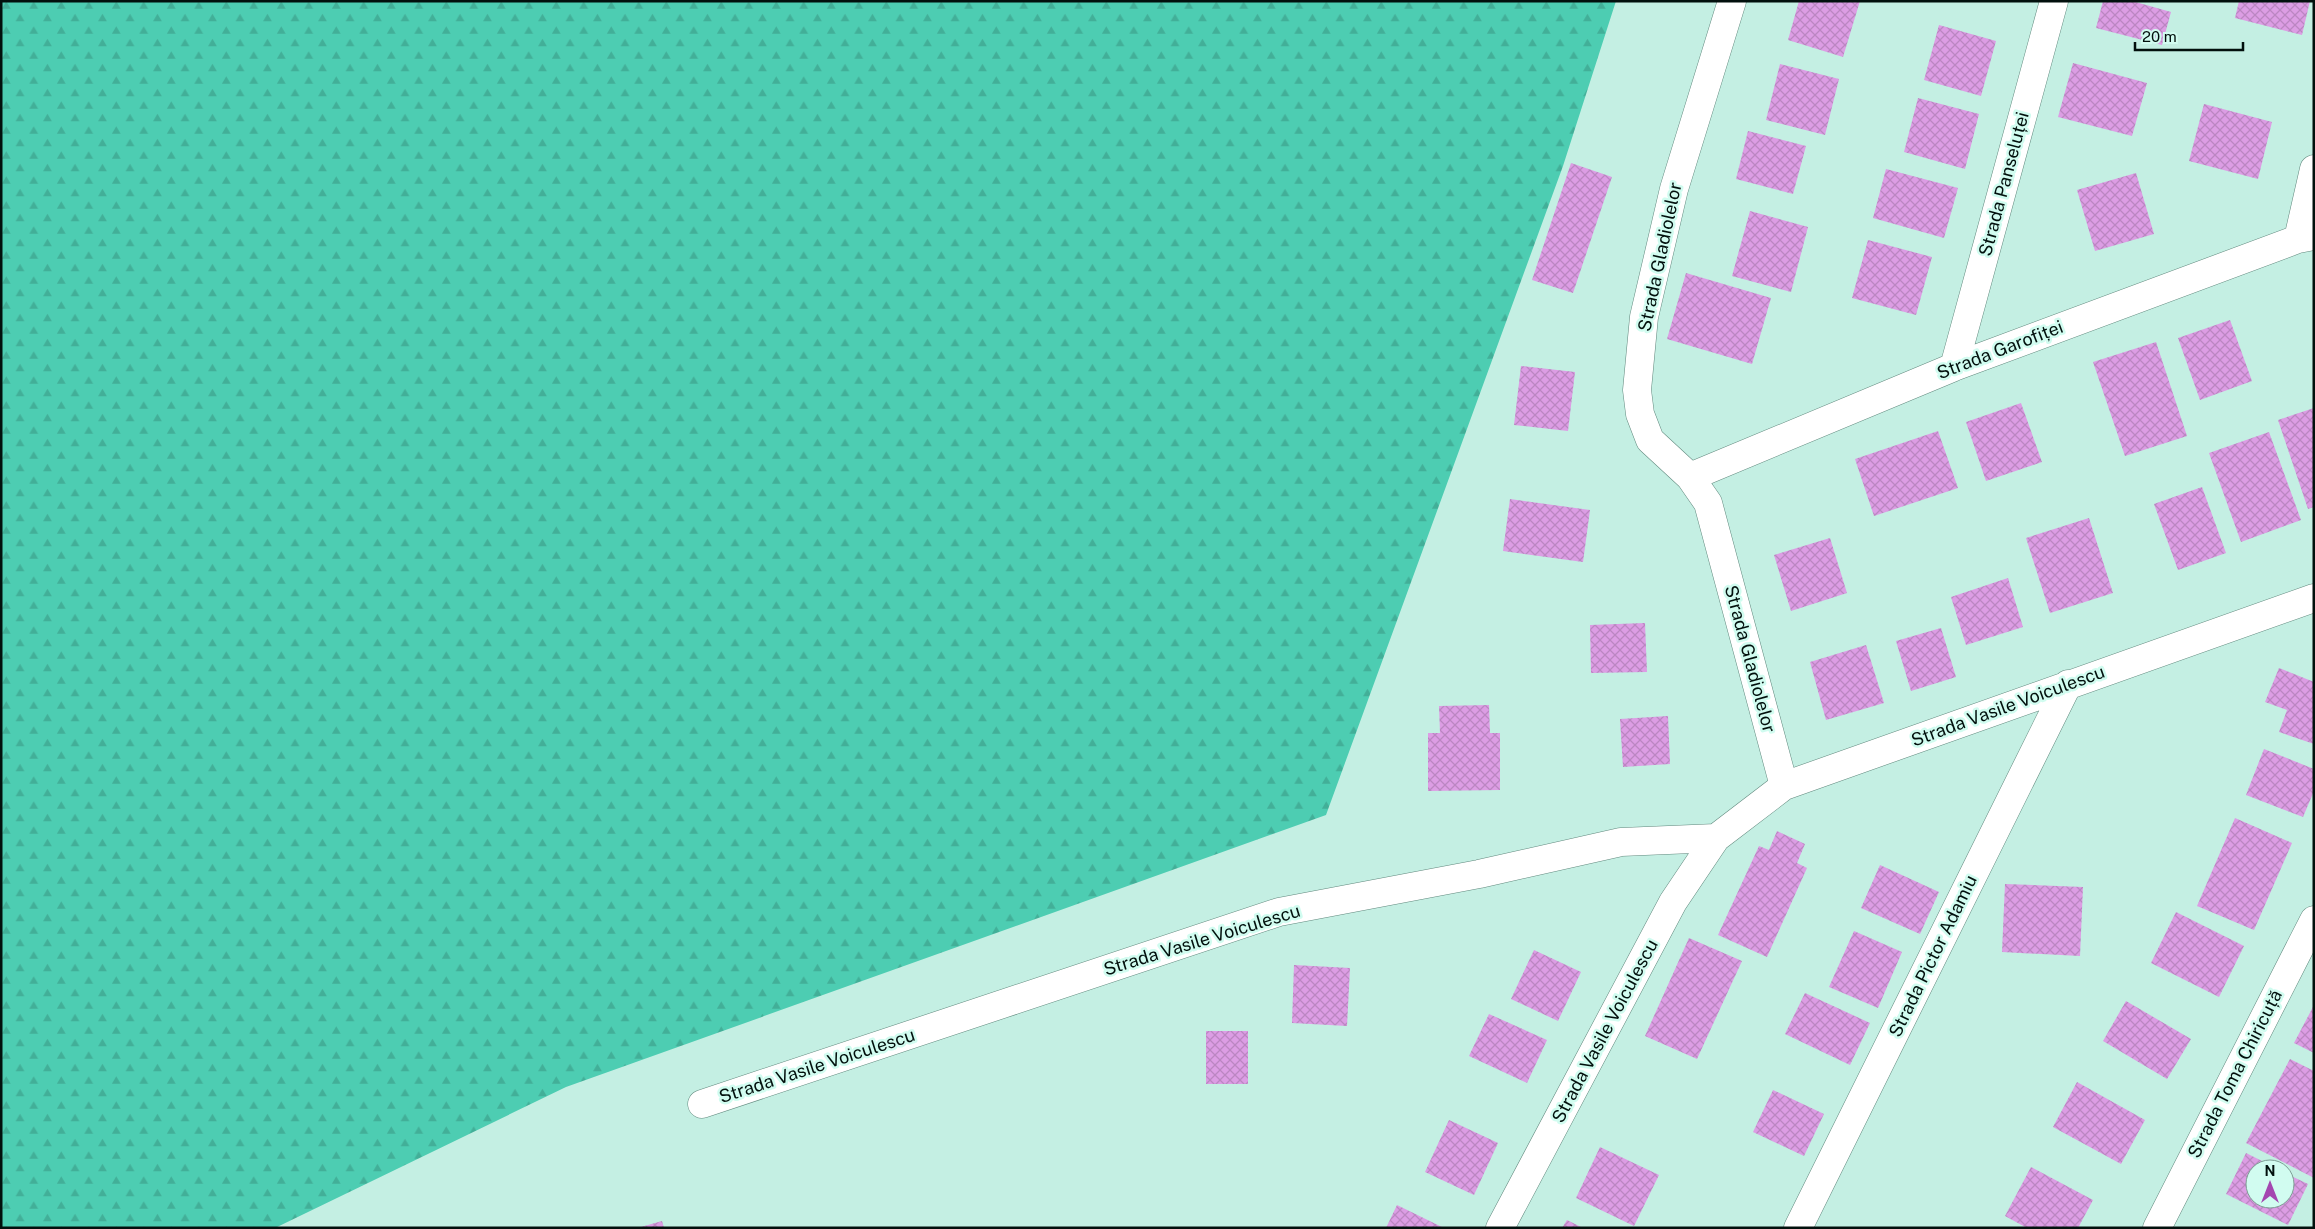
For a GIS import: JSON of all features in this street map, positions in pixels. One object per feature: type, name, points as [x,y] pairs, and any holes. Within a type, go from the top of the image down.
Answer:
[{"type":"street","name":"Strada Gladiolelor","points":[[1732,1],[1674,189],[1644,317],[1637,390],[1640,414],[1650,440],[1690,476],[1708,503],[1784,786]]},
{"type":"street","name":"Strada Panseluței","points":[[1954,366],[2054,1]]},
{"type":"street","points":[[2306,237],[2314,169]]},
{"type":"street","name":"Strada Garofiței","points":[[1690,476],[1954,366],[2306,237]]},
{"type":"street","name":"Strada Vasile Voiculescu","points":[[1500,1228],[1673,902],[1716,838],[1784,786],[2068,684],[2308,604]]},
{"type":"street","name":"Strada Pictor Adamiu","points":[[1798,1228],[2068,684]]},
{"type":"street","name":"Strada Vasile Voiculescu","points":[[702,1104],[1279,912],[1479,874],[1620,842],[1716,838]]},
{"type":"street","name":"Strada Toma Chiricuță","points":[[2157,1228],[2314,920]]},
{"type":"green space","points":[[1,1],[1616,1],[1563,166],[1326,815],[566,1087],[275,1228],[1,1228]]},
{"type":"building","points":[[1799,1],[1860,1],[1843,57],[1788,40]]},
{"type":"building","points":[[2103,1],[2132,1],[2171,12],[2162,45],[2096,28]]},
{"type":"building","points":[[2239,1],[2310,1],[2302,35],[2235,18]]},
{"type":"building","points":[[1939,25],[1996,41],[1981,96],[1924,80]]},
{"type":"building","points":[[2073,63],[2147,83],[2132,136],[2058,117]]},
{"type":"building","points":[[1780,64],[1839,79],[1825,135],[1766,120]]},
{"type":"building","points":[[1918,98],[1979,114],[1965,169],[1904,152]]},
{"type":"building","points":[[2204,104],[2272,122],[2258,179],[2189,161]]},
{"type":"building","points":[[1748,131],[1806,146],[1793,194],[1736,179]]},
{"type":"building","points":[[1571,163],[1612,177],[1573,293],[1532,280]]},
{"type":"building","points":[[1886,169],[1958,188],[1944,238],[1873,218]]},
{"type":"building","points":[[2136,173],[2154,234],[2095,251],[2077,190]]},
{"type":"building","points":[[1750,211],[1808,227],[1791,292],[1732,276]]},
{"type":"building","points":[[1868,240],[1932,257],[1916,315],[1852,298]]},
{"type":"building","points":[[1686,273],[1771,298],[1752,364],[1667,339]]},
{"type":"building","points":[[2230,320],[2252,381],[2200,400],[2178,338]]},
{"type":"building","points":[[2156,342],[2187,436],[2125,456],[2093,362]]},
{"type":"building","points":[[1521,366],[1575,372],[1568,431],[1514,425]]},
{"type":"building","points":[[2021,403],[2042,462],[1986,481],[1966,422]]},
{"type":"building","points":[[2314,408],[2314,507],[2308,509],[2278,420]]},
{"type":"building","points":[[1938,431],[1958,488],[1874,516],[1855,459]]},
{"type":"building","points":[[2269,432],[2301,520],[2241,542],[2209,453]]},
{"type":"building","points":[[2202,487],[2226,553],[2178,570],[2154,504]]},
{"type":"building","points":[[1510,499],[1590,510],[1583,562],[1503,551]]},
{"type":"building","points":[[2089,518],[2113,593],[2050,613],[2026,538]]},
{"type":"building","points":[[1830,538],[1847,593],[1791,611],[1774,555]]},
{"type":"building","points":[[2008,578],[2023,627],[1966,645],[1951,597]]},
{"type":"building","points":[[1645,623],[1647,672],[1591,673],[1590,625]]},
{"type":"building","points":[[1941,628],[1956,677],[1911,691],[1896,641]]},
{"type":"building","points":[[1866,645],[1884,703],[1826,720],[1810,662]]},
{"type":"building","points":[[2279,668],[2314,682],[2314,744],[2279,732],[2287,710],[2265,702]]},
{"type":"building","points":[[1489,705],[1490,733],[1500,733],[1500,790],[1428,791],[1428,733],[1440,733],[1439,706]]},
{"type":"building","points":[[1668,716],[1670,764],[1623,767],[1620,719]]},
{"type":"building","points":[[2264,749],[2314,769],[2314,791],[2303,817],[2246,795]]},
{"type":"building","points":[[2235,818],[2292,843],[2254,930],[2197,906]]},
{"type":"building","points":[[1777,831],[1805,844],[1797,863],[1807,868],[1767,957],[1718,935],[1759,846],[1769,850]]},
{"type":"building","points":[[1880,865],[1939,892],[1920,934],[1861,908]]},
{"type":"building","points":[[2005,884],[2083,887],[2080,956],[2002,952]]},
{"type":"building","points":[[2176,912],[2244,946],[2219,997],[2151,963]]},
{"type":"building","points":[[1854,931],[1902,952],[1878,1008],[1829,987]]},
{"type":"building","points":[[1689,938],[1742,961],[1697,1059],[1645,1036]]},
{"type":"building","points":[[1534,950],[1581,972],[1558,1021],[1511,999]]},
{"type":"building","points":[[1294,965],[1350,968],[1347,1026],[1292,1023]]},
{"type":"building","points":[[1805,993],[1870,1023],[1850,1065],[1785,1034]]},
{"type":"building","points":[[2126,1001],[2191,1039],[2167,1079],[2103,1041]]},
{"type":"building","points":[[2314,1005],[2314,1053],[2294,1043]]},
{"type":"building","points":[[1489,1014],[1547,1040],[1527,1083],[1469,1056]]},
{"type":"building","points":[[1206,1031],[1248,1031],[1248,1084],[1206,1084]]},
{"type":"building","points":[[2290,1059],[2314,1071],[2314,1178],[2295,1168],[2295,1159],[2277,1159],[2246,1143]]},
{"type":"building","points":[[2077,1082],[2145,1120],[2121,1164],[2053,1127]]},
{"type":"building","points":[[1773,1090],[1824,1114],[1804,1156],[1753,1132]]},
{"type":"building","points":[[1449,1120],[1498,1143],[1474,1195],[1425,1172]]},
{"type":"building","points":[[1600,1147],[1659,1175],[1634,1226],[1576,1198]]},
{"type":"building","points":[[2246,1153],[2258,1159],[2245,1159],[2245,1204],[2226,1194]]},
{"type":"building","points":[[2031,1167],[2093,1200],[2078,1228],[2027,1228],[2005,1216]]},
{"type":"building","points":[[2295,1178],[2308,1184],[2288,1225],[2256,1209],[2295,1209]]},
{"type":"building","points":[[1397,1205],[1444,1228],[1386,1228]]},
{"type":"building","points":[[1567,1220],[1583,1228],[1562,1228]]},
{"type":"building","points":[[662,1221],[664,1228],[641,1228],[641,1227]]}]
